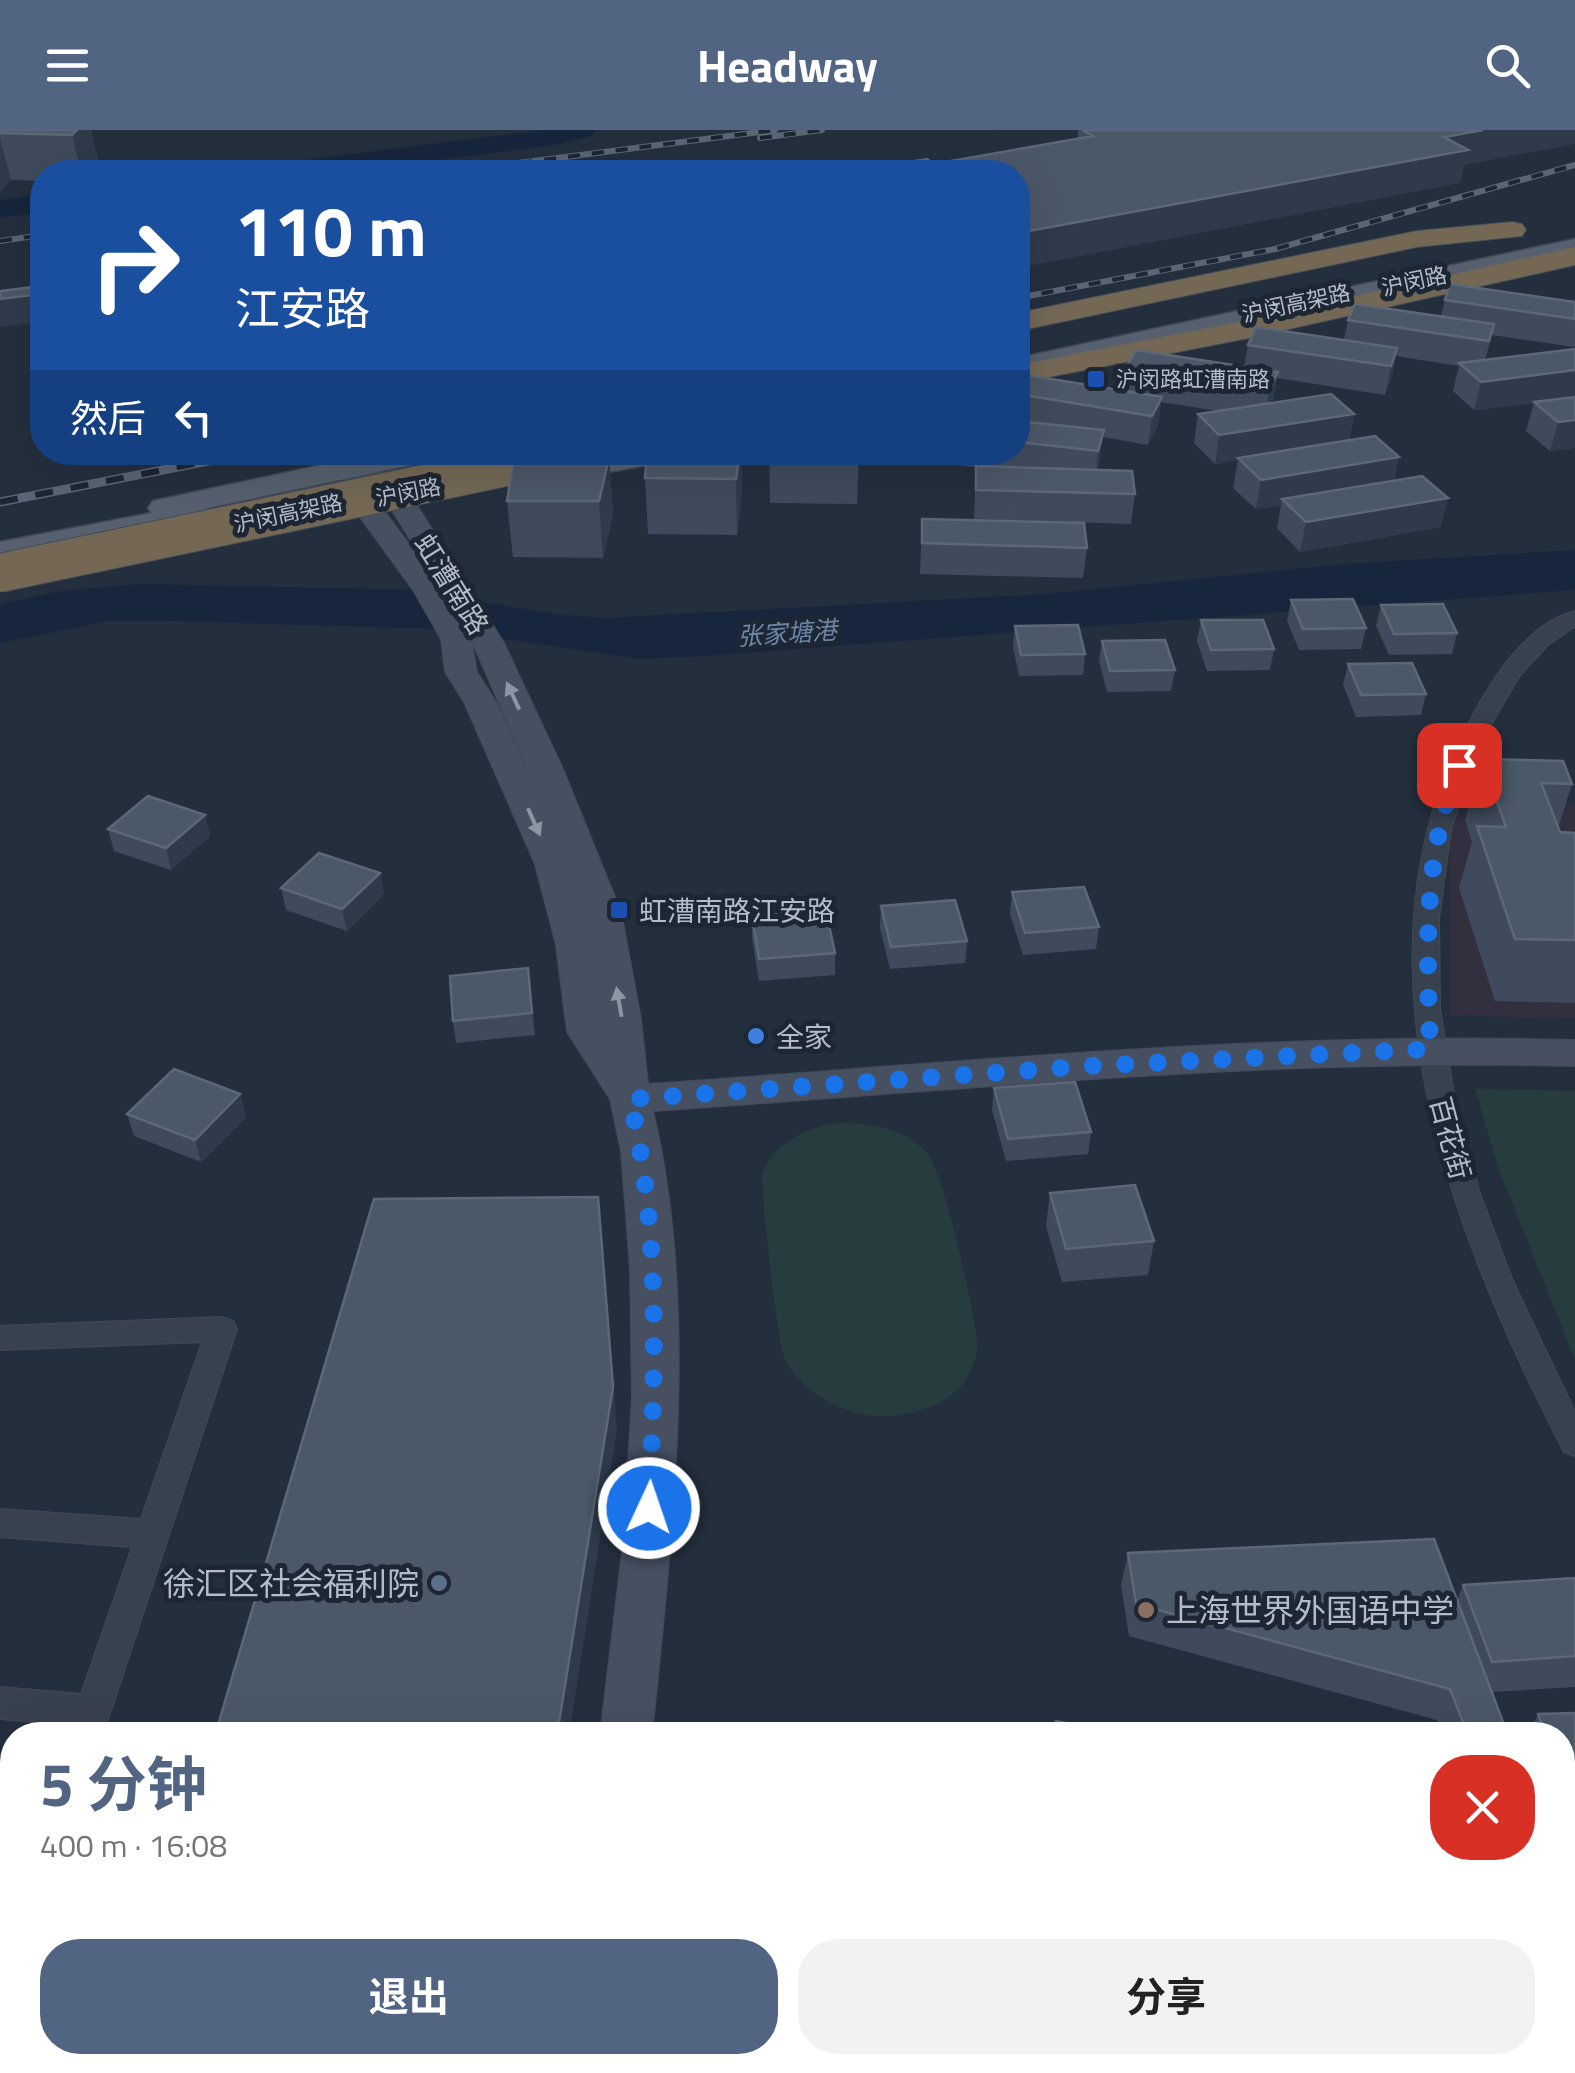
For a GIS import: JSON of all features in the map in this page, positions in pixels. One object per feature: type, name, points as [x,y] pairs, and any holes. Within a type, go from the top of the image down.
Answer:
[{"type":"highway","name":"沪闵高架路","points":[[1030,336],[1575,228]]},
{"type":"highway","points":[[1030,320],[1417,239],[1512,230]]},
{"type":"highway","name":"沪闵高架路","points":[[1030,361],[1575,246]]},
{"type":"highway","points":[[1030,372],[1244,330],[1500,267],[1575,256]]},
{"type":"highway","name":"沪闵高架路","points":[[0,552],[410,465]]},
{"type":"highway","name":"沪闵高架路","points":[[0,576],[552,465]]},
{"type":"main road","name":"沪闵路","points":[[1030,335],[1544,224]]},
{"type":"main road","points":[[1468,241],[1575,228]]},
{"type":"main road","name":"沪闵路","points":[[1030,362],[1500,267],[1575,246]]},
{"type":"main road","name":"沪闵路","points":[[1030,383],[1575,267]]},
{"type":"main road","name":"沪闵路","points":[[373,491],[410,465]]},
{"type":"main road","name":"沪闵路","points":[[0,576],[216,544],[451,465]]},
{"type":"main road","name":"沪闵路","points":[[0,552],[528,465]]},
{"type":"main road","name":"沪闵路","points":[[0,542],[545,465]]},
{"type":"main road","name":"虹漕南路","points":[[373,491],[442,590],[472,641],[462,672],[487,716],[553,864],[574,946],[586,1032],[630,1099],[642,1151],[650,1249],[654,1398],[647,1544],[627,1722]]},
{"type":"main road","points":[[630,1099],[1070,1067],[1430,1049],[1575,1053]]},
{"type":"street","name":"百花街","points":[[1575,617],[1544,638],[1498,689],[1452,782],[1431,872],[1426,940],[1430,1049],[1457,1161],[1488,1262],[1530,1361],[1575,1443]]},
{"type":"street","points":[[0,1338],[222,1328],[89,1722]]},
{"type":"street","points":[[0,1523],[152,1534]]},
{"type":"street","points":[[0,1703],[85,1722]]},
{"type":"shaded area","points":[[1455,789],[1575,804],[1575,1019],[1450,1015],[1450,799]]},
{"type":"green space","points":[[1475,1089],[1575,1091],[1575,1360],[1499,1170]]},
{"type":"green space","points":[[837,1123],[885,1128],[918,1144],[934,1165],[949,1213],[971,1303],[977,1351],[960,1387],[922,1410],[873,1416],[843,1409],[805,1385],[782,1350],[762,1174],[783,1145],[813,1129]]},
{"type":"water","name":"张家塘港","points":[[1575,550],[1575,590],[703,656],[639,659],[438,629],[172,621],[109,621],[0,643],[0,604],[61,591],[139,584],[411,590],[555,614],[605,618],[1043,594],[1344,564]]},
{"type":"building","points":[[0,130],[77,130],[72,135]]},
{"type":"building","points":[[1082,130],[1483,130],[1444,137],[1468,150],[1030,231],[1030,160],[957,160],[1093,136]]},
{"type":"building","points":[[1450,284],[1575,302],[1575,319],[1445,300]]},
{"type":"building","points":[[30,287],[30,295],[0,299],[0,291]]},
{"type":"building","points":[[1355,304],[1494,324],[1489,341],[1348,320]]},
{"type":"building","points":[[1256,327],[1397,348],[1391,366],[1248,345]]},
{"type":"building","points":[[1575,349],[1575,370],[1481,382],[1459,363]]},
{"type":"building","points":[[1136,350],[1278,372],[1269,390],[1126,368]]},
{"type":"building","points":[[1030,376],[1162,397],[1152,416],[1030,396]]},
{"type":"building","points":[[1331,394],[1354,414],[1219,435],[1198,414]]},
{"type":"building","points":[[1575,397],[1575,420],[1558,422],[1534,402]]},
{"type":"building","points":[[1030,422],[1104,430],[1098,451],[1030,443]]},
{"type":"building","points":[[1375,436],[1399,457],[1261,480],[1238,458]]},
{"type":"building","points":[[513,465],[607,465],[599,501],[507,501]]},
{"type":"building","points":[[646,465],[738,465],[736,479],[645,478]]},
{"type":"building","points":[[976,466],[1132,471],[1135,494],[976,490]]},
{"type":"building","points":[[1422,476],[1448,498],[1306,522],[1282,499]]},
{"type":"building","points":[[922,519],[1084,523],[1087,548],[922,543]]},
{"type":"building","points":[[1353,599],[1366,628],[1303,629],[1291,600]]},
{"type":"building","points":[[1443,604],[1457,633],[1394,634],[1381,605]]},
{"type":"building","points":[[1201,620],[1263,620],[1274,649],[1211,650]]},
{"type":"building","points":[[1078,625],[1085,654],[1021,655],[1015,626]]},
{"type":"building","points":[[1165,640],[1175,670],[1110,671],[1102,641]]},
{"type":"building","points":[[1412,663],[1426,694],[1361,695],[1348,664]]},
{"type":"building","points":[[1482,759],[1563,761],[1572,784],[1541,783],[1560,832],[1575,833],[1575,940],[1515,939],[1477,826],[1506,827]]},
{"type":"building","points":[[148,796],[205,815],[166,848],[108,829]]},
{"type":"building","points":[[319,853],[380,873],[342,909],[281,888]]},
{"type":"building","points":[[1084,887],[1099,927],[1025,933],[1012,892]]},
{"type":"building","points":[[955,900],[967,941],[891,947],[881,906]]},
{"type":"building","points":[[826,911],[835,953],[759,959],[752,916]]},
{"type":"building","points":[[528,968],[532,1013],[453,1021],[450,976]]},
{"type":"building","points":[[174,1069],[240,1094],[195,1140],[127,1114]]},
{"type":"building","points":[[1075,1082],[1091,1132],[1008,1139],[994,1088]]},
{"type":"building","points":[[1135,1185],[1154,1241],[1066,1249],[1050,1193]]},
{"type":"building","name":"徐汇区社会福利院","points":[[598,1197],[613,1387],[559,1722],[219,1722],[374,1199]]},
{"type":"building","points":[[1434,1539],[1503,1722],[1463,1722],[1450,1689],[1136,1604],[1128,1553]]},
{"type":"building","points":[[1575,1578],[1575,1656],[1492,1662],[1463,1585]]},
{"type":"building","points":[[1575,1713],[1575,1722],[1541,1722],[1538,1714]]},
{"type":"waterway","points":[[374,160],[555,137],[582,130]]},
{"type":"waterway","points":[[0,209],[30,205]]},
{"type":"railway","points":[[542,160],[775,130]]},
{"type":"railway","points":[[760,138],[822,130]]},
{"type":"railway","points":[[1030,296],[1275,249],[1575,165]]},
{"type":"railway","points":[[0,241],[30,237]]},
{"type":"railway","points":[[0,502],[188,465]]},
{"type":"place","name":"沪闵路虹漕南路","points":[[1096,379]]},
{"type":"place","name":"虹漕南路江安路","points":[[619,910]]},
{"type":"place","name":"全家","points":[[756,1036]]},
{"type":"place","name":"徐汇区社会福利院","points":[[439,1583]]},
{"type":"place","name":"上海世界外国语中学","points":[[1146,1610]]},
{"type":"route","points":[[649,1508],[654,1398],[652,1268],[642,1151],[630,1099],[1088,1066],[1430,1049],[1426,940],[1431,872],[1442,816],[1459,765]]}]
